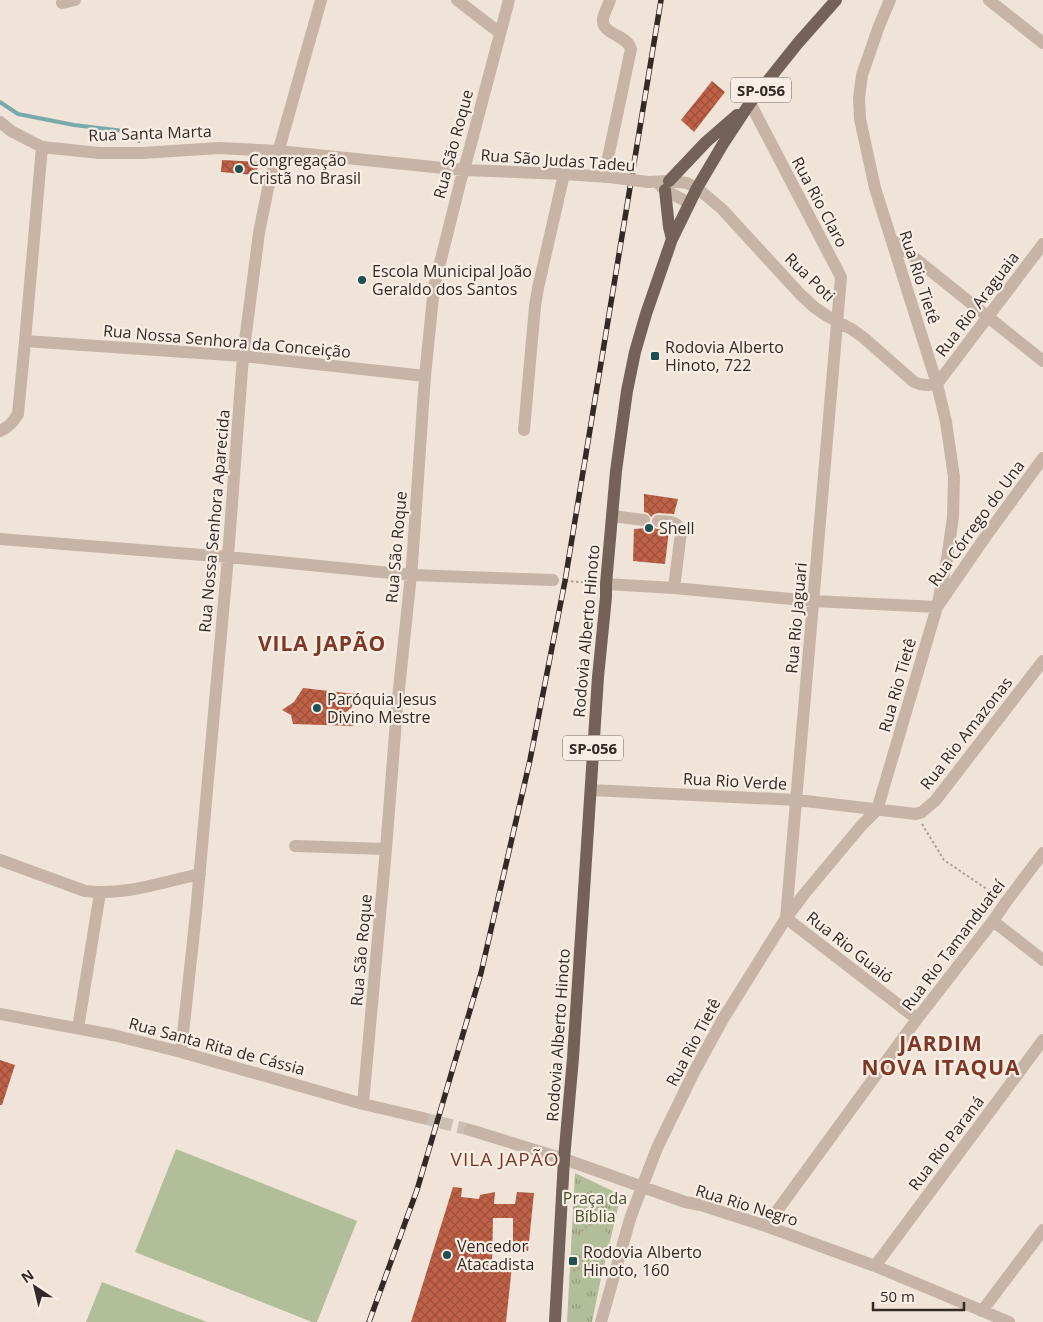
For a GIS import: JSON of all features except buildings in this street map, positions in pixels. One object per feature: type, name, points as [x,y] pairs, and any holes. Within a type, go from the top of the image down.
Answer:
[{"type":"main road","name":"Rodovia Alberto Hinoto","points":[[555,1322],[564,1158],[573,1058],[598,678],[618,462],[627,391],[635,352],[672,239],[697,188],[750,104],[798,43],[836,0]]},
{"type":"main road","points":[[672,239],[660,184],[750,104]]},
{"type":"street","name":"Rua Nossa Senhora Aparecida","points":[[180,1052],[200,874],[244,356],[259,232],[268,188],[321,0]]},
{"type":"street","points":[[457,0],[500,33]]},
{"type":"street","name":"Rua São Roque","points":[[363,1104],[397,708],[411,575],[425,376],[434,287],[463,170],[509,0]]},
{"type":"street","points":[[606,177],[631,49],[628,43],[605,27],[603,18],[610,0]]},
{"type":"street","name":"Rua Rio Tietê","points":[[601,1322],[630,1219],[642,1187],[657,1148],[698,1064],[723,1019],[786,918],[848,841],[877,810],[937,607],[953,517],[954,477],[946,422],[937,384],[875,188],[860,119],[859,98],[862,75],[890,0]]},
{"type":"street","points":[[989,0],[1043,43]]},
{"type":"street","name":"Rua Rio Claro","points":[[750,104],[841,277],[838,320]]},
{"type":"street","name":"Rua Santa Marta","points":[[0,122],[11,131],[42,147],[99,153],[142,153],[219,148],[278,151]]},
{"type":"street","points":[[0,431],[12,423],[18,414],[42,147]]},
{"type":"street","name":"Rua São Judas Tadeu","points":[[278,151],[463,170],[564,174],[660,184],[687,182],[697,188]]},
{"type":"street","points":[[524,430],[535,306],[564,174]]},
{"type":"street","name":"Rua São Judas Tadeu","points":[[660,184],[689,203]]},
{"type":"street","name":"Rua Poti","points":[[697,188],[722,209],[814,307],[827,316],[838,320],[864,338],[914,382],[927,386],[937,384]]},
{"type":"street","points":[[891,238],[1043,361]]},
{"type":"street","name":"Rua Rio Araguaia","points":[[937,384],[1043,244]]},
{"type":"street","name":"Rua Rio Jaguari","points":[[786,918],[838,320]]},
{"type":"street","name":"Rua Nossa Senhora da Conceição","points":[[25,341],[244,356],[425,376]]},
{"type":"street","name":"Rua Córrego do Una","points":[[937,607],[1043,458]]},
{"type":"street","points":[[612,516],[644,520]]},
{"type":"street","points":[[658,522],[674,522],[679,526],[674,588]]},
{"type":"street","points":[[0,540],[228,557],[411,575],[553,580]]},
{"type":"street","points":[[606,584],[674,588],[814,601],[937,607]]},
{"type":"street","name":"Rua Rio Amazonas","points":[[916,814],[922,812],[935,801],[1043,661]]},
{"type":"street","name":"Rua Rio Verde","points":[[591,790],[797,800],[877,810]]},
{"type":"street","points":[[877,810],[916,814]]},
{"type":"street","points":[[296,846],[386,849]]},
{"type":"street","name":"Rua Rio Tamanduateí","points":[[766,1226],[917,1019],[1043,853]]},
{"type":"street","points":[[0,860],[85,891],[100,893],[119,892],[200,874]]},
{"type":"street","points":[[78,1028],[100,893]]},
{"type":"street","name":"Rua Rio Guaió","points":[[786,918],[917,1019]]},
{"type":"street","points":[[993,921],[1043,960]]},
{"type":"street","name":"Rua Santa Rita de Cássia","points":[[0,1014],[113,1035],[363,1104],[423,1118]]},
{"type":"street","name":"Rua Rio Paraná","points":[[875,1266],[1043,1040]]},
{"type":"street","name":"Rua Rio Negro","points":[[470,1130],[564,1158],[684,1202],[700,1205],[766,1226],[875,1266],[1009,1322]]},
{"type":"street","points":[[982,1311],[1043,1230]]},
{"type":"path","points":[[553,580],[606,584]]},
{"type":"path","points":[[359,704],[397,708]]},
{"type":"path","points":[[916,814],[944,860],[1006,902]]},
{"type":"path","points":[[578,1236],[584,1227],[599,1222],[630,1219]]},
{"type":"path","points":[[573,1271],[588,1264],[616,1267]]},
{"type":"green space","points":[[176,1149],[357,1221],[317,1322],[312,1322],[135,1252]]},
{"type":"green space","name":"Praça da Bíblia","points":[[575,1173],[621,1195],[592,1322],[567,1322]]},
{"type":"green space","points":[[596,1227],[605,1231],[609,1240],[605,1249],[596,1253],[587,1249],[583,1240],[587,1231]]},
{"type":"green space","points":[[102,1282],[207,1322],[86,1322]]},
{"type":"waterway","points":[[0,102],[18,114],[74,125],[132,132],[139,141]]},
{"type":"tunnel","points":[[423,1118],[470,1130]]},
{"type":"railway","points":[[369,1322],[417,1190],[481,973],[530,760],[565,581],[661,0]]},
{"type":"place","name":"Congregação Cristã no Brasil","points":[[239,169]]},
{"type":"place","name":"Escola Municipal João Geraldo dos Santos","points":[[362,280]]},
{"type":"place","name":"Rodovia Alberto Hinoto, 722","points":[[655,356]]},
{"type":"place","name":"Shell","points":[[649,528]]},
{"type":"place","name":"Paróquia Jesus Divino Mestre","points":[[317,708]]},
{"type":"place","name":"Vencedor Atacadista","points":[[447,1255]]},
{"type":"place","name":"Rodovia Alberto Hinoto, 160","points":[[573,1261]]},
{"type":"district","name":"VILA JAPÃO","points":[[322,643]]},
{"type":"district","name":"JARDIM NOVA ITAQUA","points":[[941,1055]]},
{"type":"district","name":"VILA JAPÃO","points":[[505,1159]]}]
